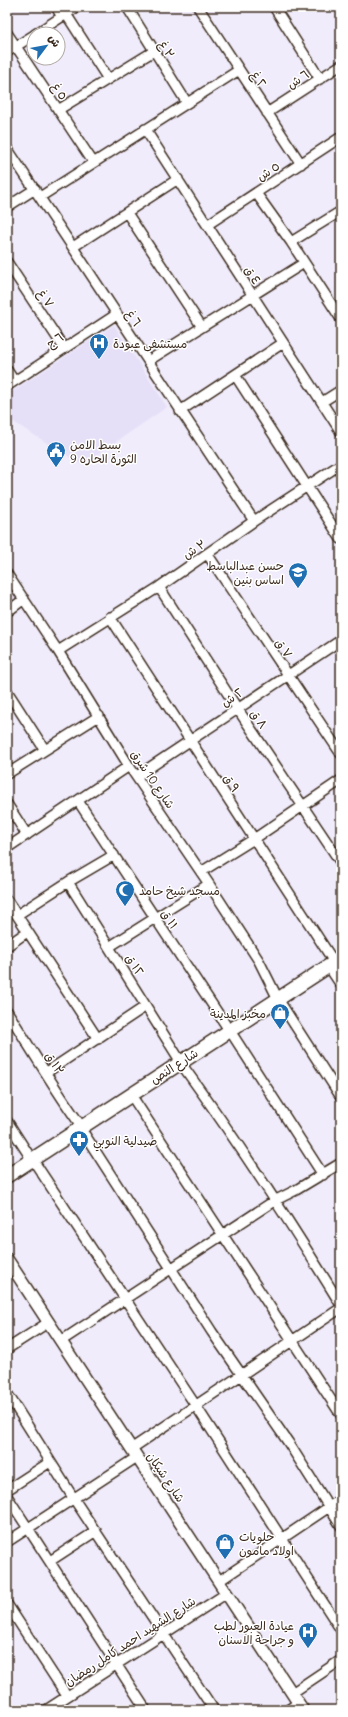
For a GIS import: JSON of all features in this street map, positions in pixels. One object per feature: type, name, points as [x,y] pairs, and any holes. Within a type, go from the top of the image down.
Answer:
[{"type":"main road","name":"شارع النص","points":[[7,1185],[34,1163],[337,965]]},
{"type":"main road","name":"شارع النص","points":[[83,1131],[135,1102],[183,1065]]},
{"type":"main road","name":"شارع النص","points":[[7,1176],[34,1163]]},
{"type":"street","points":[[56,7],[64,16],[108,79]]},
{"type":"street","points":[[48,26],[77,7]]},
{"type":"street","name":"٣ غ","points":[[127,7],[187,103]]},
{"type":"street","name":"٢ غ","points":[[198,7],[301,164]]},
{"type":"street","points":[[274,7],[320,79]]},
{"type":"street","name":"٥ غ","points":[[7,33],[93,162]]},
{"type":"street","points":[[7,52],[26,40]]},
{"type":"street","points":[[58,110],[154,51]]},
{"type":"street","name":"٦ ش","points":[[267,113],[341,65]]},
{"type":"street","points":[[40,197],[239,70]]},
{"type":"street","name":"٤ ق","points":[[145,129],[341,432]]},
{"type":"street","name":"٥ ش","points":[[207,225],[341,138]]},
{"type":"street","name":"٦ غ","points":[[7,148],[254,521]]},
{"type":"street","points":[[73,247],[178,180]]},
{"type":"street","points":[[7,207],[34,189]]},
{"type":"street","points":[[256,193],[291,242],[341,319]]},
{"type":"street","points":[[291,242],[341,211]]},
{"type":"street","points":[[127,213],[202,327]]},
{"type":"street","name":"٧ غ","points":[[7,262],[64,348]]},
{"type":"street","points":[[148,361],[304,263]]},
{"type":"street","name":"٦ ج","points":[[11,383],[117,314]]},
{"type":"street","points":[[180,411],[283,343]]},
{"type":"street","points":[[7,370],[11,383]]},
{"type":"street","points":[[235,375],[341,539]]},
{"type":"street","points":[[322,402],[341,390]]},
{"type":"street","name":"٣ ش","points":[[58,651],[208,555],[254,521],[341,464]]},
{"type":"street","name":"٧ ق","points":[[208,555],[341,754]]},
{"type":"street","name":"شارع 10 شرق","points":[[7,574],[58,651],[129,766],[259,961],[281,1002],[341,1097]]},
{"type":"street","name":"٨ ق","points":[[159,587],[237,708],[341,863]]},
{"type":"street","points":[[7,612],[24,599]]},
{"type":"street","name":"٩ ق","points":[[110,617],[337,965],[341,986]]},
{"type":"street","name":"٢ ش","points":[[137,776],[341,640]]},
{"type":"street","points":[[7,691],[45,750]]},
{"type":"street","points":[[7,774],[99,716]]},
{"type":"street","points":[[7,848],[78,802],[129,766]]},
{"type":"street","points":[[201,872],[254,839],[341,780]]},
{"type":"street","name":"١١ ق","points":[[78,802],[323,1174]]},
{"type":"street","points":[[7,804],[27,835]]},
{"type":"street","points":[[17,915],[68,882],[114,855]]},
{"type":"street","name":"١٢ ق","points":[[68,882],[183,1065],[274,1201],[341,1305]]},
{"type":"street","points":[[109,947],[209,884]]},
{"type":"street","points":[[7,900],[98,1039]]},
{"type":"street","points":[[7,946],[27,932]]},
{"type":"street","points":[[47,1072],[146,1006]]},
{"type":"street","name":"١٣ ق","points":[[8,1014],[47,1072],[61,1097],[171,1269],[288,1442],[341,1526]]},
{"type":"street","points":[[135,1102],[341,1415]]},
{"type":"street","points":[[7,1121],[124,1300],[196,1406],[341,1630]]},
{"type":"street","points":[[61,1341],[222,1234],[274,1201],[341,1163]]},
{"type":"street","name":"شارع شيكان","points":[[7,1259],[301,1707]]},
{"type":"street","points":[[7,1542],[74,1499],[196,1406],[341,1308]]},
{"type":"street","points":[[7,1349],[49,1322]]},
{"type":"street","points":[[7,1393],[74,1499],[214,1710]]},
{"type":"street","points":[[7,1490],[50,1462]]},
{"type":"street","points":[[7,1496],[146,1710]]},
{"type":"street","points":[[219,1581],[341,1498]]},
{"type":"street","points":[[50,1561],[96,1531]]},
{"type":"street","name":"شارع الشهيد احمد كامل رمضان","points":[[46,1710],[227,1593]]},
{"type":"street","points":[[7,1604],[67,1696]]},
{"type":"street","points":[[292,1693],[341,1660]]},
{"type":"street","points":[[288,1710],[301,1707]]},
{"type":"shaded area","name":"مستشفى عبودة","points":[[114,325],[167,407],[82,465],[12,421],[7,415],[7,395]]},
{"type":"place","name":"مستشفى عبودة","points":[[99,360]]},
{"type":"place","name":"بسط الامن الثورة الحاره 9","points":[[56,468]]},
{"type":"place","name":"حسن عبدالباسط اساس بنين","points":[[298,589]]},
{"type":"place","name":"مسجد شيخ حامد","points":[[125,907]]},
{"type":"place","name":"مخبز المدينة","points":[[280,1030]]},
{"type":"place","name":"صيدلية النوبي","points":[[79,1157]]},
{"type":"place","name":"حلويات اولاد مامون","points":[[225,1560]]},
{"type":"place","name":"عيادة العبور لطب و جراحة الاسنان","points":[[308,1649]]}]
